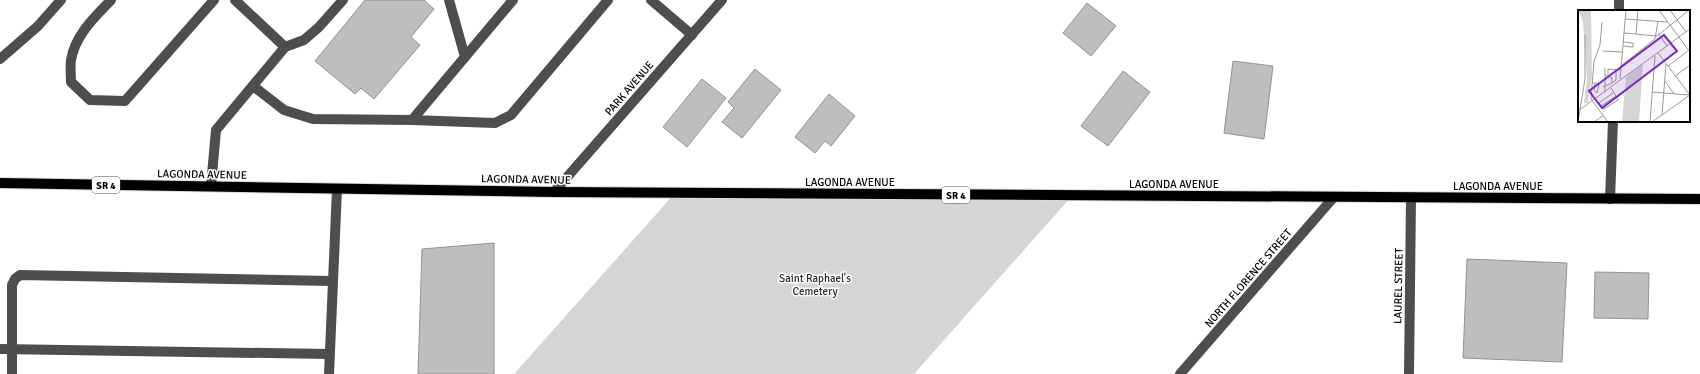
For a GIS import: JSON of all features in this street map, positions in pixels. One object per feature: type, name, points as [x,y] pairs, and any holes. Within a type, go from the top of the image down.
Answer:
[{"type":"main road","name":"LAGONDA AVENUE","points":[[0,183],[554,192],[1333,198],[1700,199]]},
{"type":"street","points":[[0,59],[38,26],[61,0]]},
{"type":"street","points":[[111,0],[79,36],[71,58],[71,82],[90,100],[125,101],[214,0]]},
{"type":"street","points":[[235,0],[285,47]]},
{"type":"street","points":[[211,186],[216,130],[285,47],[304,40],[319,27],[343,0]]},
{"type":"street","points":[[449,0],[465,57]]},
{"type":"street","points":[[412,120],[513,0]]},
{"type":"street","points":[[253,86],[284,110],[313,119],[495,123],[511,115],[608,0]]},
{"type":"street","points":[[651,0],[692,35]]},
{"type":"street","name":"PARK AVENUE","points":[[554,192],[722,0]]},
{"type":"street","points":[[1618,10],[1620,0]]},
{"type":"street","points":[[1610,199],[1612,122]]},
{"type":"street","points":[[329,374],[337,188]]},
{"type":"street","name":"NORTH FLORENCE STREET","points":[[1180,374],[1333,198]]},
{"type":"street","name":"LAUREL STREET","points":[[1409,374],[1411,198]]},
{"type":"street","points":[[12,374],[12,285],[15,278],[20,274],[332,281]]},
{"type":"street","points":[[0,348],[330,354]]},
{"type":"green space","name":"Saint Raphael's Cemetery","points":[[675,193],[1072,196],[914,374],[514,374]]},
{"type":"building","points":[[365,0],[424,0],[434,9],[411,37],[420,45],[374,99],[361,88],[355,94],[315,61]]},
{"type":"building","points":[[1087,3],[1116,26],[1091,56],[1063,33]]},
{"type":"building","points":[[1233,61],[1273,66],[1264,139],[1224,133]]},
{"type":"building","points":[[755,69],[781,90],[742,138],[722,122],[734,108],[728,102]]},
{"type":"building","points":[[1123,71],[1150,92],[1108,146],[1081,126]]},
{"type":"building","points":[[702,79],[726,98],[687,147],[663,127]]},
{"type":"building","points":[[829,94],[855,116],[831,146],[825,141],[815,153],[795,137]]},
{"type":"building","points":[[494,243],[494,374],[418,374],[422,249]]},
{"type":"building","points":[[1467,259],[1567,263],[1562,362],[1463,358]]},
{"type":"building","points":[[1595,272],[1649,273],[1648,319],[1594,318]]}]
